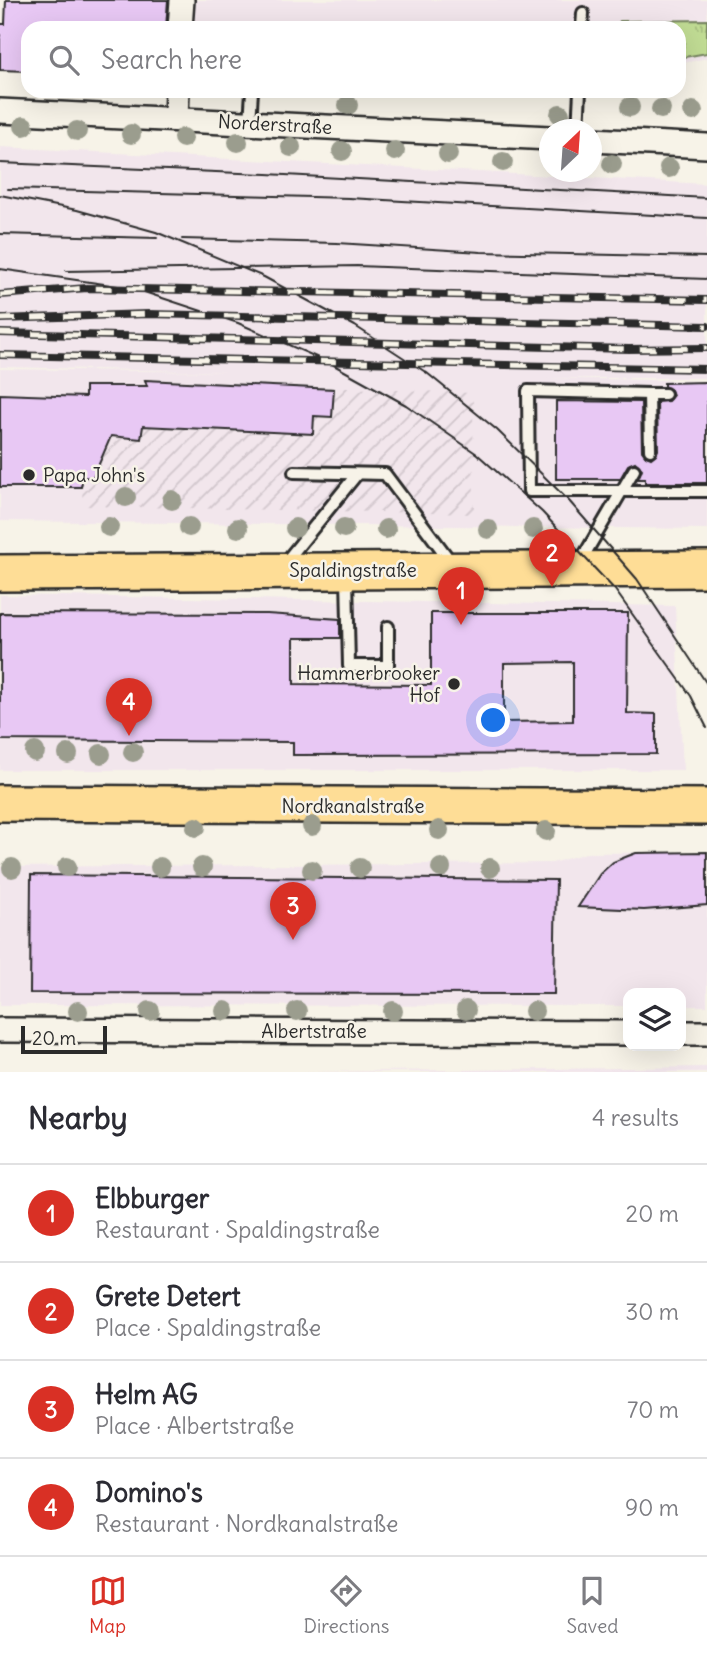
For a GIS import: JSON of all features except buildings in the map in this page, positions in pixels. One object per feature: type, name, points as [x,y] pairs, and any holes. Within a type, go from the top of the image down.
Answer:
[{"type":"main road","name":"Spaldingstraße","points":[[0,573],[707,569]]},
{"type":"main road","name":"Nordkanalstraße","points":[[0,803],[707,807]]},
{"type":"street","points":[[180,21],[182,0]]},
{"type":"street","points":[[176,118],[177,98]]},
{"type":"street","name":"Norderstraße","points":[[0,111],[539,137]]},
{"type":"street","points":[[602,141],[707,146]]},
{"type":"street","name":"Albertstraße","points":[[0,1030],[623,1032]]},
{"type":"street","points":[[686,1033],[707,1033]]},
{"type":"lane","points":[[582,21],[583,13]]},
{"type":"lane","points":[[250,123],[252,98]]},
{"type":"lane","points":[[579,119],[580,98]]},
{"type":"lane","points":[[665,394],[528,391],[529,491],[707,491]]},
{"type":"lane","points":[[649,394],[650,450]]},
{"type":"lane","points":[[577,569],[634,470]]},
{"type":"lane","points":[[294,472],[385,474],[456,570]]},
{"type":"lane","points":[[279,571],[357,474]]},
{"type":"lane","points":[[347,571],[349,666],[388,666],[388,628]]},
{"type":"shaded area","points":[[195,0],[707,0],[707,58],[686,62],[686,21],[194,21]]},
{"type":"shaded area","points":[[0,147],[539,175],[539,182],[602,182],[602,179],[707,184],[707,378],[547,378],[707,381],[707,529],[0,521],[0,369],[227,372],[0,367]]},
{"type":"shaded area","points":[[145,380],[473,393],[474,514],[82,506],[85,386],[146,386]]},
{"type":"shaded area","points":[[0,595],[675,606],[683,770],[0,770]]},
{"type":"shaded area","points":[[707,852],[707,1006],[686,1006],[686,988],[623,988],[623,1006],[0,1005],[0,867],[552,863],[586,853]]},
{"type":"shaded area","points":[[707,1067],[707,1072],[301,1072]]},
{"type":"green space","points":[[707,20],[707,53],[686,57],[686,21],[620,21]]},
{"type":"tram line","points":[[0,163],[267,174],[707,198]]},
{"type":"tram line","points":[[8,189],[349,198],[707,218]]},
{"type":"tram line","points":[[0,195],[77,210],[156,232],[264,277],[355,326],[427,373],[497,430],[569,501],[637,579],[707,684]]},
{"type":"tram line","points":[[0,234],[157,238]]},
{"type":"tram line","points":[[182,239],[337,243],[481,252],[707,257]]},
{"type":"tram line","points":[[66,271],[357,266],[707,279]]},
{"type":"tram line","points":[[0,269],[132,288],[238,323],[330,363],[406,405],[477,454],[542,512],[615,590],[691,696],[707,728]]},
{"type":"railway","points":[[0,295],[87,288],[707,300]]},
{"type":"railway","points":[[0,319],[148,314],[707,326]]},
{"type":"railway","points":[[0,333],[629,349],[707,348]]},
{"type":"railway","points":[[0,355],[707,369]]},
{"type":"place","name":"Papa John's","points":[[29,475]]},
{"type":"place","name":"Grete Detert","points":[[552,587]]},
{"type":"place","name":"Elbburger","points":[[461,625]]},
{"type":"place","name":"Hammerbrooker Hof","points":[[454,684]]},
{"type":"place","name":"Domino's","points":[[129,736]]},
{"type":"place","name":"Helm AG","points":[[293,940]]}]
